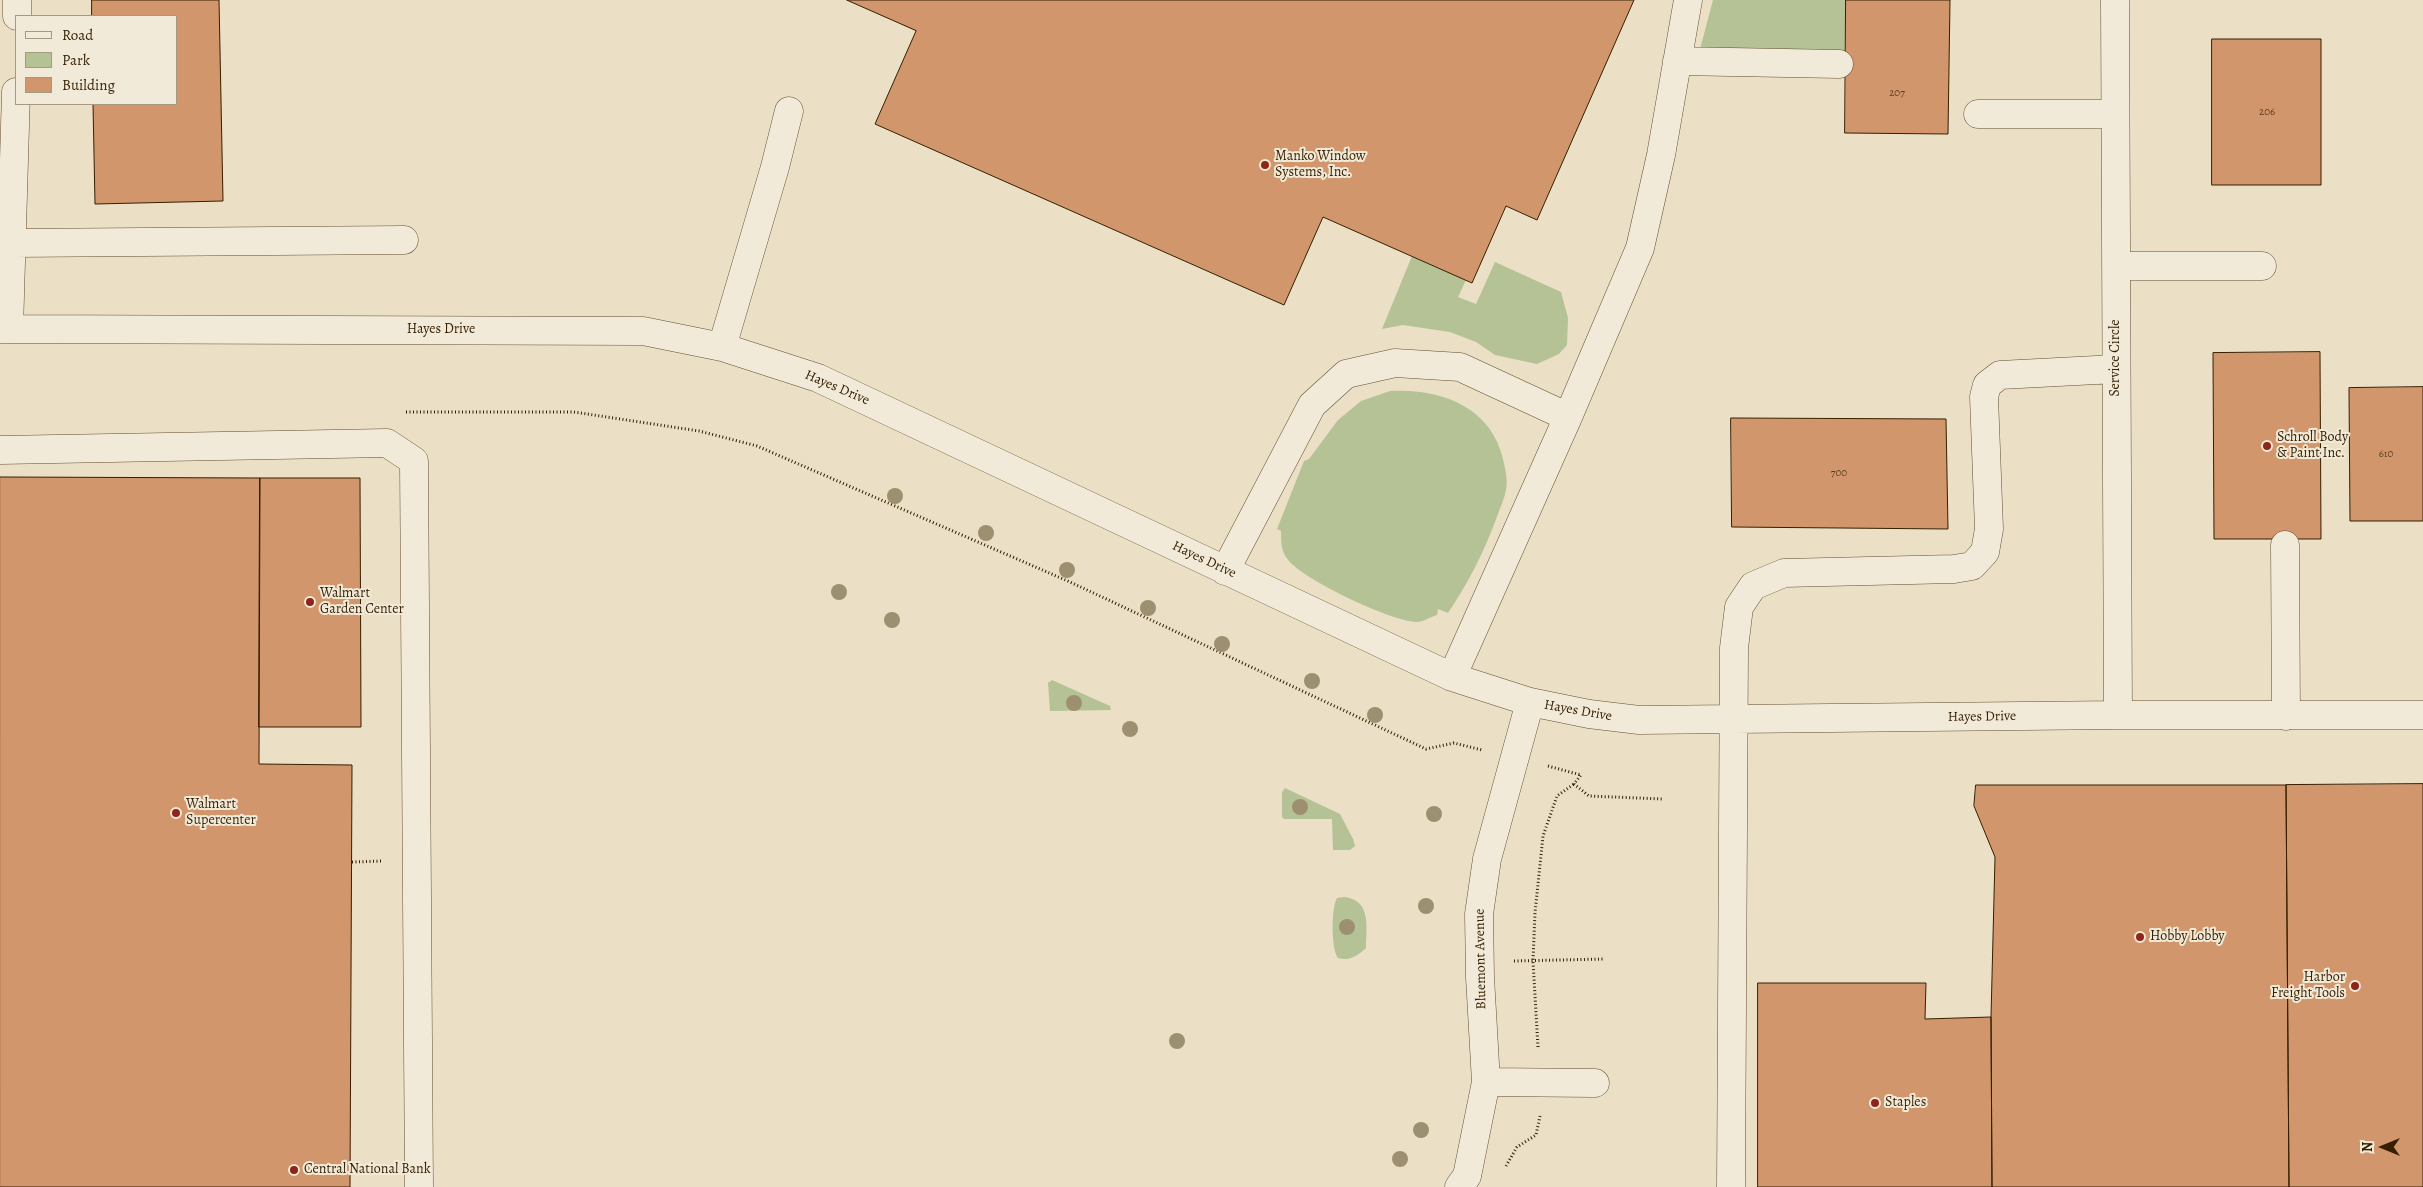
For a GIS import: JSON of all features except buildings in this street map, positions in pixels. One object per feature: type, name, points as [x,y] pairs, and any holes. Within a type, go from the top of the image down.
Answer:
[{"type":"street","points":[[17,0],[17,15]]},
{"type":"street","points":[[1452,677],[1568,417],[1640,248],[1661,155],[1688,0]]},
{"type":"street","name":"Service Circle","points":[[2115,0],[2118,715]]},
{"type":"street","points":[[1677,61],[1839,64]]},
{"type":"street","points":[[4,329],[13,243],[16,105]]},
{"type":"street","points":[[722,347],[775,167],[789,111]]},
{"type":"street","points":[[1978,114],[2115,114]]},
{"type":"street","points":[[13,243],[404,240]]},
{"type":"street","points":[[2116,266],[2262,266]]},
{"type":"street","name":"Hayes Drive","points":[[4,329],[643,331],[722,347],[818,378],[1452,677],[1530,702],[1589,714],[1639,720],[2118,715],[2423,715]]},
{"type":"street","points":[[1226,571],[1312,405],[1346,374],[1395,363],[1460,368],[1568,417]]},
{"type":"street","points":[[1731,1187],[1734,648],[1739,607],[1753,586],[1784,573],[1954,569],[1972,566],[1985,552],[1989,529],[1984,397],[1987,385],[2000,375],[2116,370]]},
{"type":"street","points":[[0,450],[387,443],[414,461],[419,1187]]},
{"type":"street","points":[[2285,545],[2286,716]]},
{"type":"street","name":"Bluemont Avenue","points":[[1459,1187],[1467,1176],[1486,1082],[1479,914],[1487,859],[1530,702]]},
{"type":"street","points":[[1486,1082],[1595,1083]]},
{"type":"path","points":[[403,412],[574,412],[699,431],[757,446],[1070,582],[1426,749],[1454,743],[1515,760],[1581,775],[1574,784],[1558,796],[1542,836],[1535,913],[1534,961],[1540,1119],[1536,1135],[1517,1147],[1503,1170]]},
{"type":"path","points":[[1574,784],[1589,796],[1663,799]]},
{"type":"path","points":[[1480,962],[1604,959]]},
{"type":"green space","points":[[1713,0],[1846,0],[1845,53],[1699,53]]},
{"type":"green space","points":[[1412,256],[1466,280],[1458,297],[1476,304],[1495,262],[1561,292],[1568,318],[1567,345],[1559,354],[1537,364],[1495,355],[1476,342],[1450,332],[1403,325],[1382,329]]},
{"type":"green space","points":[[1390,391],[1427,393],[1444,397],[1475,413],[1497,441],[1507,481],[1502,505],[1482,553],[1463,590],[1448,613],[1438,609],[1437,615],[1419,622],[1404,620],[1367,607],[1308,576],[1294,566],[1284,554],[1281,531],[1277,529],[1304,461],[1309,459],[1338,420],[1361,401]]},
{"type":"green space","points":[[1052,680],[1110,706],[1111,710],[1050,711],[1048,683]]},
{"type":"green space","points":[[1285,788],[1340,814],[1355,846],[1350,850],[1333,850],[1332,819],[1284,819],[1282,817],[1282,792]]},
{"type":"green space","points":[[1345,897],[1360,904],[1366,916],[1366,948],[1349,959],[1338,958],[1334,946],[1335,903],[1337,898]]},
{"type":"place","name":"Manko Window Systems, Inc.","points":[[1265,165]]},
{"type":"place","name":"Schroll Body & Paint Inc.","points":[[2267,446]]},
{"type":"place","name":"Walmart Garden Center","points":[[310,602]]},
{"type":"place","name":"Walmart Supercenter","points":[[176,813]]},
{"type":"place","name":"Hobby Lobby","points":[[2140,937]]},
{"type":"place","name":"Harbor Freight Tools","points":[[2355,986]]},
{"type":"place","name":"Staples","points":[[1875,1103]]},
{"type":"place","name":"Central National Bank","points":[[294,1170]]}]
